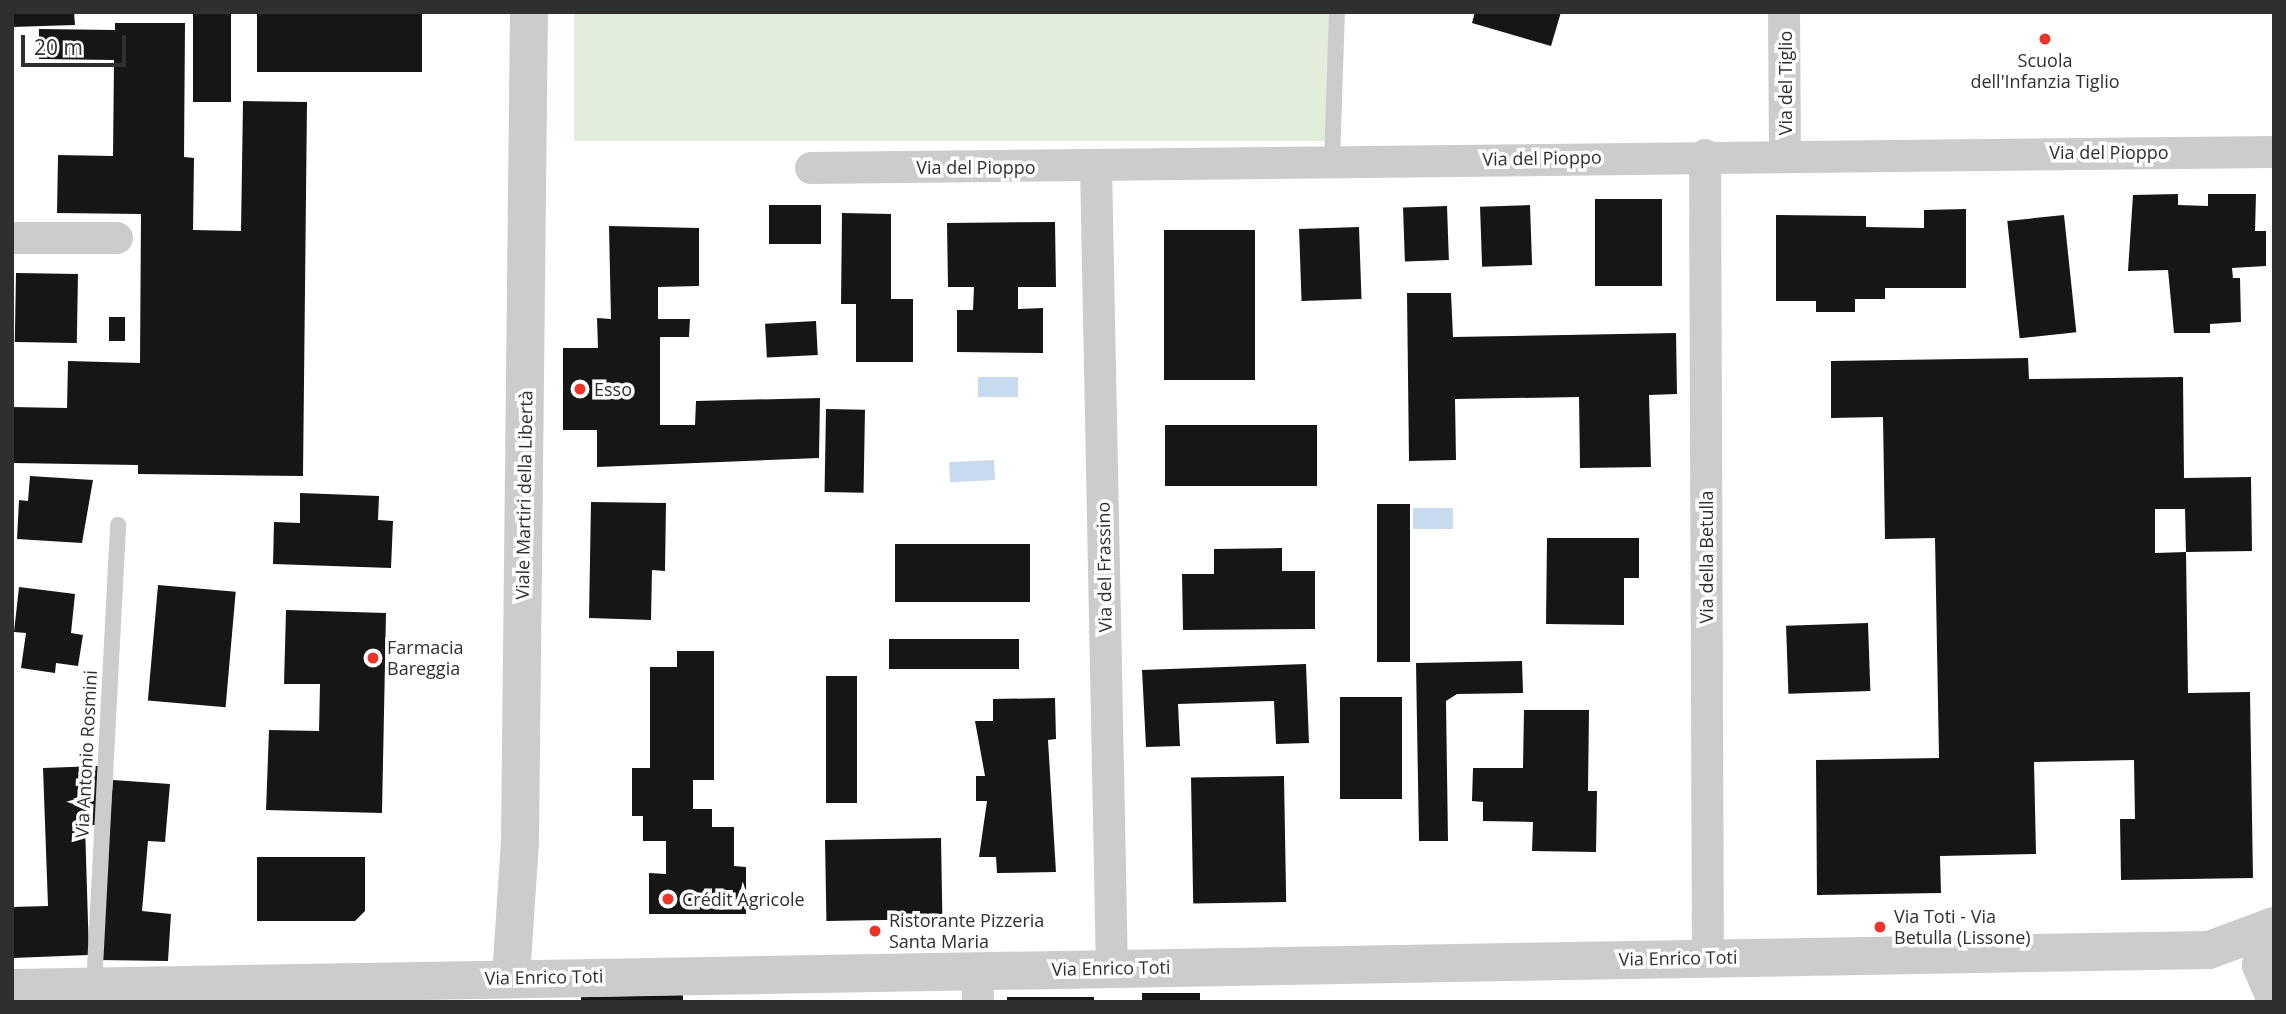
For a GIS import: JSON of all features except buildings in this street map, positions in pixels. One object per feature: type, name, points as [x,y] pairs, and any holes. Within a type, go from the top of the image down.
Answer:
[{"type":"street","name":"Viale Martiri della Libertà","points":[[511,977],[520,840],[529,12]]},
{"type":"street","name":"Via del Tiglio","points":[[1784,12],[1785,154]]},
{"type":"street","name":"Via del Pioppo","points":[[811,168],[1096,167],[1332,160],[1785,154],[2274,152]]},
{"type":"street","name":"Via della Betulla","points":[[1705,155],[1708,958]]},
{"type":"street","name":"Via del Frassino","points":[[1096,167],[1111,968]]},
{"type":"street","points":[[12,237],[117,238]]},
{"type":"street","name":"Via Enrico Toti","points":[[12,989],[511,977],[978,986],[1111,968],[2209,950],[2274,927]]},
{"type":"street","points":[[2268,987],[2261,950],[2274,927]]},
{"type":"street","name":"Via Enrico Toti","points":[[2209,950],[2268,987]]},
{"type":"lane","points":[[1332,160],[1337,12]]},
{"type":"lane","name":"Via Antonio Rosmini","points":[[94,986],[118,525]]},
{"type":"green space","points":[[574,12],[1335,12],[1335,141],[574,141]]},
{"type":"water","points":[[978,377],[1018,377],[1018,397],[978,397]]},
{"type":"water","points":[[994,460],[995,480],[950,482],[949,462]]},
{"type":"water","points":[[1413,508],[1453,508],[1453,529],[1413,529]]},
{"type":"place","name":"Scuola dell'Infanzia Tiglio","points":[[2045,39]]},
{"type":"place","name":"Esso","points":[[580,389]]},
{"type":"place","name":"Farmacia Bareggia","points":[[373,658]]},
{"type":"place","name":"Crédit Agricole","points":[[668,899]]},
{"type":"place","name":"Via Toti - Via Betulla (Lissone)","points":[[1880,927]]},
{"type":"place","name":"Ristorante Pizzeria Santa Maria","points":[[875,931]]}]
